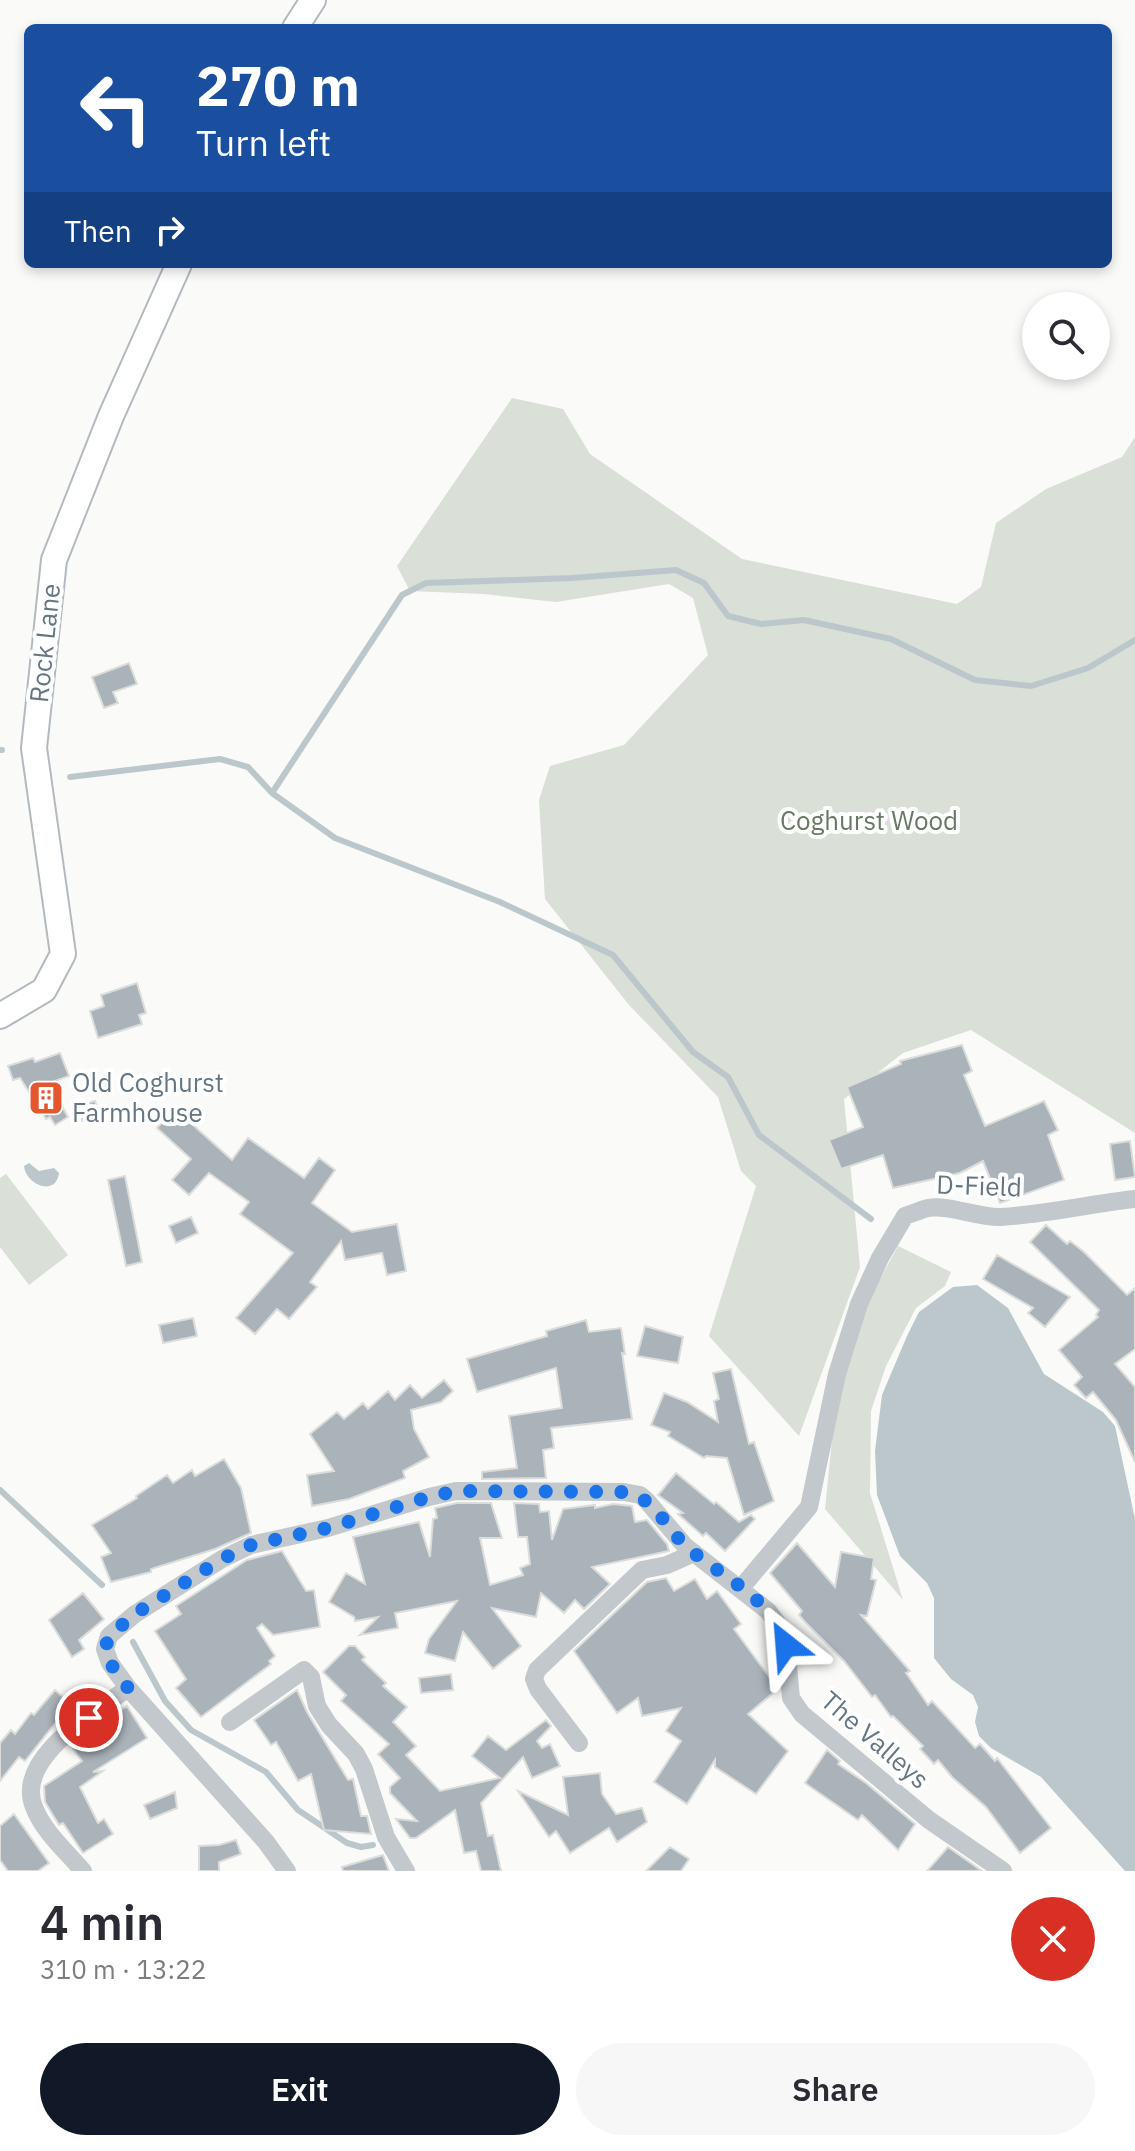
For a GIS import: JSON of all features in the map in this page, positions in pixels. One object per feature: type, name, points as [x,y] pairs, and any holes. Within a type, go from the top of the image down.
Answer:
[{"type":"street","points":[[298,24],[313,0]]},
{"type":"street","name":"Rock Lane","points":[[0,1016],[44,990],[63,954],[34,748],[54,560],[111,416],[177,268]]},
{"type":"street","name":"D-Field","points":[[741,1588],[809,1507],[837,1374],[859,1304],[880,1258],[905,1216],[931,1207],[1003,1217],[1060,1212],[1135,1199]]},
{"type":"street","name":"The Valleys","points":[[128,1688],[110,1663],[105,1649],[109,1636],[135,1614],[222,1559],[251,1545],[328,1528],[456,1491],[624,1492],[640,1495],[694,1553],[768,1611],[781,1628],[786,1645],[791,1698],[802,1714],[929,1820],[1003,1871]]},
{"type":"street","points":[[579,1743],[538,1689],[534,1679],[537,1670],[642,1570],[667,1565],[694,1553]]},
{"type":"street","points":[[230,1722],[304,1670],[311,1677],[317,1706],[329,1725],[356,1754],[364,1769],[386,1837],[406,1871]]},
{"type":"street","points":[[83,1871],[41,1821],[32,1804],[30,1789],[34,1774],[50,1747],[128,1688],[266,1842],[287,1871]]},
{"type":"green space","name":"Coghurst Wood","points":[[512,398],[563,409],[590,454],[742,559],[957,604],[981,587],[996,523],[1046,489],[1122,457],[1135,437],[1135,1133],[971,1030],[903,1053],[844,1099],[860,1267],[799,1436],[709,1336],[756,1186],[741,1171],[718,1097],[629,1005],[545,899],[539,800],[550,766],[624,745],[708,655],[693,598],[669,584],[556,602],[484,594],[410,591],[397,566]]},
{"type":"green space","points":[[6,1174],[68,1255],[29,1285],[0,1247],[0,1178]]},
{"type":"green space","points":[[898,1246],[951,1272],[945,1286],[916,1308],[886,1366],[871,1411],[870,1493],[903,1600],[825,1509],[841,1351]]},
{"type":"shaded area","points":[[29,1163],[39,1171],[54,1168],[59,1173],[57,1180],[47,1186],[35,1183],[26,1173],[24,1166]]},
{"type":"shaded area","points":[[977,1285],[1008,1308],[1044,1374],[1103,1412],[1115,1426],[1135,1519],[1135,1871],[1125,1871],[1041,1777],[991,1748],[979,1736],[975,1722],[978,1707],[973,1695],[951,1679],[934,1658],[934,1598],[927,1583],[900,1556],[877,1495],[875,1451],[882,1395],[907,1336],[919,1312],[953,1287]]},
{"type":"building","points":[[129,663],[137,684],[113,692],[118,703],[104,708],[92,677]]},
{"type":"building","points":[[137,983],[146,1013],[139,1015],[142,1024],[98,1038],[90,1011],[104,1006],[101,995]]},
{"type":"building","points":[[962,1045],[972,1071],[964,1075],[985,1126],[1044,1101],[1058,1130],[1048,1135],[1064,1180],[1000,1203],[983,1161],[960,1173],[893,1188],[883,1155],[841,1169],[829,1140],[863,1127],[847,1087],[901,1064],[900,1061]]},
{"type":"building","name":"Old Coghurst Farmhouse","points":[[60,1053],[69,1076],[49,1083],[68,1117],[55,1125],[50,1117],[46,1119],[20,1078],[13,1080],[8,1066],[33,1058],[35,1062]]},
{"type":"building","points":[[95,1101],[100,1116],[82,1121],[78,1106]]},
{"type":"building","points":[[174,1108],[232,1160],[248,1138],[304,1178],[319,1158],[335,1170],[312,1203],[352,1232],[397,1224],[406,1271],[387,1275],[382,1253],[345,1260],[341,1241],[310,1282],[317,1287],[289,1319],[277,1309],[255,1334],[236,1318],[293,1253],[240,1214],[249,1202],[209,1173],[189,1195],[172,1180],[191,1159],[157,1128]]},
{"type":"building","points":[[1130,1141],[1135,1177],[1115,1180],[1110,1144]]},
{"type":"building","points":[[125,1176],[142,1262],[126,1266],[108,1180]]},
{"type":"building","points":[[191,1217],[198,1233],[176,1243],[169,1226]]},
{"type":"building","points":[[1046,1225],[1067,1244],[1070,1241],[1084,1252],[1127,1295],[1135,1288],[1135,1349],[1115,1364],[1135,1387],[1135,1462],[1116,1420],[1093,1392],[1086,1398],[1074,1385],[1082,1377],[1059,1350],[1098,1317],[1099,1310],[1030,1242]]},
{"type":"building","points":[[997,1255],[1070,1297],[1045,1327],[1028,1313],[1033,1308],[983,1279]]},
{"type":"building","points":[[193,1318],[197,1336],[163,1343],[159,1325]]},
{"type":"building","points":[[586,1320],[589,1332],[621,1328],[632,1419],[551,1428],[554,1448],[543,1450],[546,1478],[482,1479],[482,1472],[517,1468],[509,1416],[562,1408],[556,1368],[477,1392],[467,1359],[547,1336],[546,1331]]},
{"type":"building","points":[[645,1326],[683,1337],[678,1363],[637,1356]]},
{"type":"building","points":[[731,1369],[749,1444],[754,1442],[774,1501],[744,1515],[727,1458],[704,1458],[668,1436],[670,1432],[651,1425],[664,1393],[687,1402],[718,1422],[714,1401],[719,1399],[713,1373]]},
{"type":"building","points":[[444,1380],[453,1391],[441,1402],[411,1410],[414,1429],[429,1457],[403,1471],[405,1478],[349,1499],[312,1506],[307,1475],[334,1471],[310,1434],[337,1412],[344,1419],[363,1403],[368,1409],[388,1391],[395,1400],[410,1385],[422,1398]]},
{"type":"building","points":[[224,1459],[241,1488],[251,1533],[215,1549],[151,1569],[151,1572],[111,1582],[101,1557],[111,1553],[92,1525],[137,1498],[167,1475],[173,1483],[192,1470],[195,1476]]},
{"type":"building","points":[[676,1473],[739,1522],[751,1515],[755,1519],[725,1551],[706,1533],[703,1536],[678,1514],[683,1513],[658,1495]]},
{"type":"building","points":[[457,1503],[491,1503],[502,1538],[480,1538],[490,1585],[523,1575],[520,1568],[530,1564],[527,1537],[518,1537],[514,1503],[539,1504],[540,1512],[549,1511],[552,1540],[563,1509],[613,1504],[632,1506],[635,1522],[647,1520],[667,1544],[669,1551],[592,1567],[610,1584],[584,1609],[575,1600],[564,1613],[541,1593],[536,1617],[492,1608],[521,1646],[493,1669],[463,1632],[455,1661],[425,1653],[429,1639],[457,1601],[395,1613],[398,1628],[360,1635],[378,1617],[355,1621],[354,1617],[329,1602],[346,1573],[365,1584],[353,1537],[419,1522],[430,1557],[433,1519],[437,1518],[435,1508]]},
{"type":"building","points":[[797,1543],[835,1587],[841,1552],[874,1558],[871,1579],[876,1580],[867,1616],[861,1615],[910,1671],[906,1673],[928,1705],[932,1701],[975,1748],[980,1744],[995,1761],[997,1758],[1051,1828],[1020,1853],[986,1807],[938,1760],[934,1764],[920,1749],[923,1746],[891,1717],[875,1695],[872,1697],[844,1661],[799,1615],[802,1611],[770,1573]]},
{"type":"building","points":[[282,1551],[306,1591],[314,1590],[320,1627],[273,1635],[262,1624],[257,1628],[275,1656],[269,1661],[271,1664],[201,1717],[176,1688],[186,1679],[155,1631],[181,1614],[176,1606],[247,1560]]},
{"type":"building","points":[[666,1578],[674,1591],[695,1579],[707,1599],[717,1591],[741,1624],[734,1629],[778,1689],[748,1714],[788,1751],[756,1794],[715,1767],[715,1760],[687,1804],[654,1782],[681,1741],[666,1731],[681,1708],[642,1716],[638,1698],[617,1713],[574,1651],[647,1582]]},
{"type":"building","points":[[83,1593],[104,1619],[79,1640],[84,1649],[72,1657],[49,1620]]},
{"type":"building","points":[[349,1646],[355,1646],[365,1657],[362,1660],[386,1683],[383,1686],[407,1707],[393,1722],[416,1746],[406,1755],[440,1791],[500,1778],[472,1756],[488,1736],[506,1750],[546,1720],[551,1726],[537,1741],[542,1748],[550,1744],[560,1766],[532,1778],[523,1757],[481,1803],[488,1836],[493,1835],[501,1871],[481,1871],[476,1851],[464,1853],[455,1810],[416,1838],[410,1838],[396,1819],[417,1821],[390,1793],[390,1787],[400,1778],[378,1754],[389,1744],[341,1701],[346,1695],[323,1672]]},
{"type":"building","points":[[451,1674],[453,1690],[421,1693],[419,1678]]},
{"type":"building","points":[[55,1690],[77,1710],[65,1719],[61,1716],[25,1761],[19,1757],[0,1781],[0,1743],[11,1730],[15,1734]]},
{"type":"building","points":[[297,1690],[348,1780],[353,1779],[361,1816],[367,1816],[371,1834],[324,1830],[311,1774],[298,1781],[276,1742],[271,1745],[254,1720]]},
{"type":"building","points":[[127,1706],[147,1738],[93,1772],[103,1771],[80,1787],[98,1823],[104,1819],[113,1834],[83,1853],[63,1823],[59,1825],[45,1802],[44,1786],[82,1761],[73,1749],[88,1739],[84,1735]]},
{"type":"building","points":[[827,1750],[840,1761],[838,1764],[915,1824],[898,1850],[862,1815],[858,1820],[805,1783]]},
{"type":"building","points":[[600,1773],[602,1794],[616,1814],[642,1808],[647,1822],[617,1842],[609,1828],[570,1853],[556,1831],[549,1837],[518,1791],[568,1815],[563,1777]]},
{"type":"building","points":[[175,1792],[177,1808],[150,1819],[144,1805]]},
{"type":"building","points":[[14,1814],[49,1863],[38,1871],[8,1871],[0,1860],[0,1826]]},
{"type":"building","points":[[236,1840],[241,1854],[219,1862],[219,1871],[199,1871],[199,1846]]},
{"type":"building","points":[[670,1847],[689,1859],[681,1871],[646,1871]]},
{"type":"building","points":[[948,1847],[982,1871],[927,1871]]},
{"type":"building","points":[[383,1855],[389,1871],[343,1871],[342,1867]]},
{"type":"waterway","points":[[272,793],[402,595],[426,583],[572,578],[676,570],[704,583],[728,616],[761,624],[804,620],[891,639],[975,680],[1031,686],[1088,668],[1135,640]]},
{"type":"waterway","points":[[70,777],[220,759],[248,767],[272,793],[335,838],[500,902],[613,955],[693,1052],[728,1077],[759,1135],[871,1219]]},
{"type":"waterway","points":[[0,1490],[102,1585]]},
{"type":"waterway","points":[[133,1642],[165,1701],[191,1730],[266,1772],[298,1810],[347,1843],[361,1847],[373,1845]]},
{"type":"place","name":"Old Coghurst Farmhouse","points":[[46,1098]]},
{"type":"route","points":[[89,1718],[128,1688],[110,1663],[105,1649],[109,1636],[135,1614],[222,1559],[251,1545],[328,1528],[456,1491],[624,1492],[640,1495],[685,1546],[768,1611],[781,1628],[786,1645]]}]
